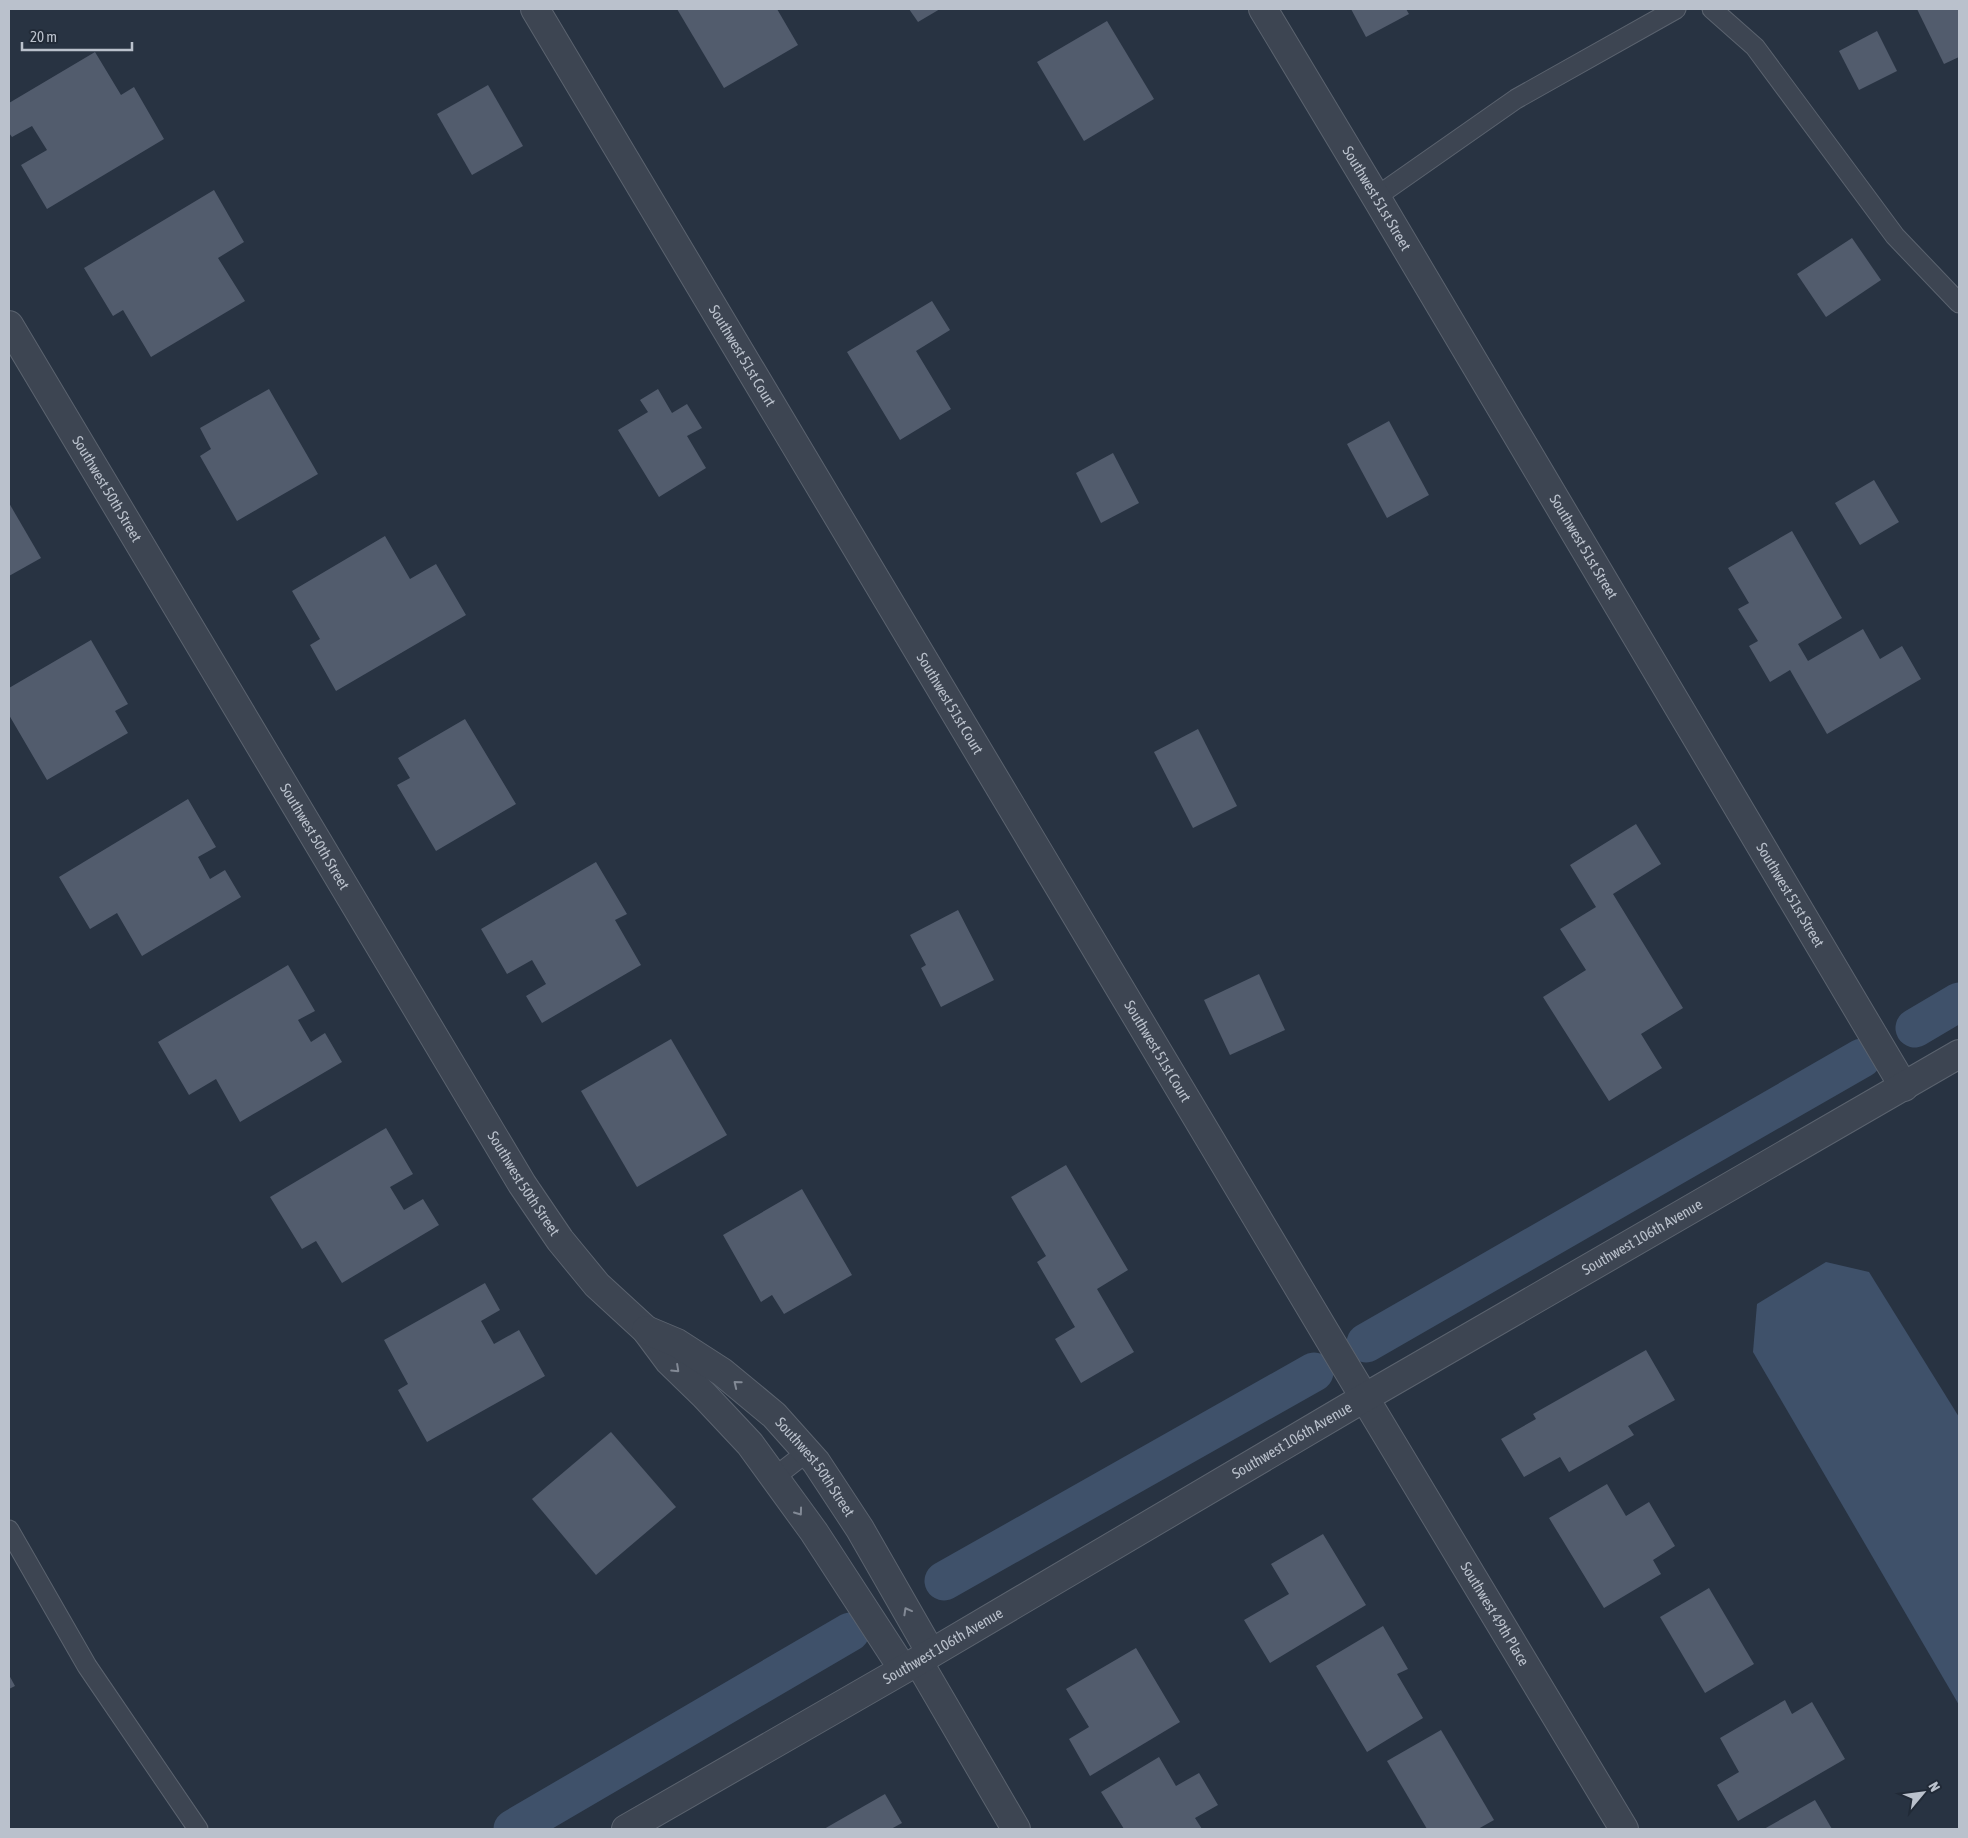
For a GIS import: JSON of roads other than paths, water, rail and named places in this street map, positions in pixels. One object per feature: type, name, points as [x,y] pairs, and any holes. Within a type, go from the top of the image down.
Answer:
[{"type":"street","name":"Southwest 51st Court","points":[[535,9],[1364,1398]]},
{"type":"street","name":"Southwest 51st Street","points":[[1262,9],[1376,196],[1904,1087]]},
{"type":"street","name":"Southwest 50th Street","points":[[9,325],[522,1184],[560,1240],[597,1285],[646,1330],[669,1362],[704,1395],[750,1444],[814,1532],[917,1661]]},
{"type":"street","name":"Southwest 106th Avenue","points":[[626,1829],[917,1661],[1364,1398],[1959,1054]]},
{"type":"street","name":"Southwest 50th Street","points":[[646,1330],[677,1343],[722,1372],[774,1415],[816,1462],[860,1529],[917,1661],[1016,1829]]},
{"type":"street","name":"Southwest 49th Place","points":[[1364,1398],[1624,1829]]},
{"type":"lane","points":[[1376,196],[1516,99],[1676,9]]},
{"type":"lane","points":[[1712,9],[1755,47],[1895,236],[1959,303]]},
{"type":"lane","points":[[775,1478],[807,1452]]},
{"type":"lane","points":[[9,1530],[87,1666],[198,1829]]},
{"type":"water","points":[[1826,1262],[1869,1272],[1959,1417],[1959,1705],[1753,1352],[1757,1304]]},
{"type":"waterway","points":[[1915,1028],[1959,1002]]},
{"type":"waterway","points":[[1366,1343],[1862,1058]]},
{"type":"waterway","points":[[944,1581],[1314,1372]]},
{"type":"waterway","points":[[513,1829],[850,1632]]}]
